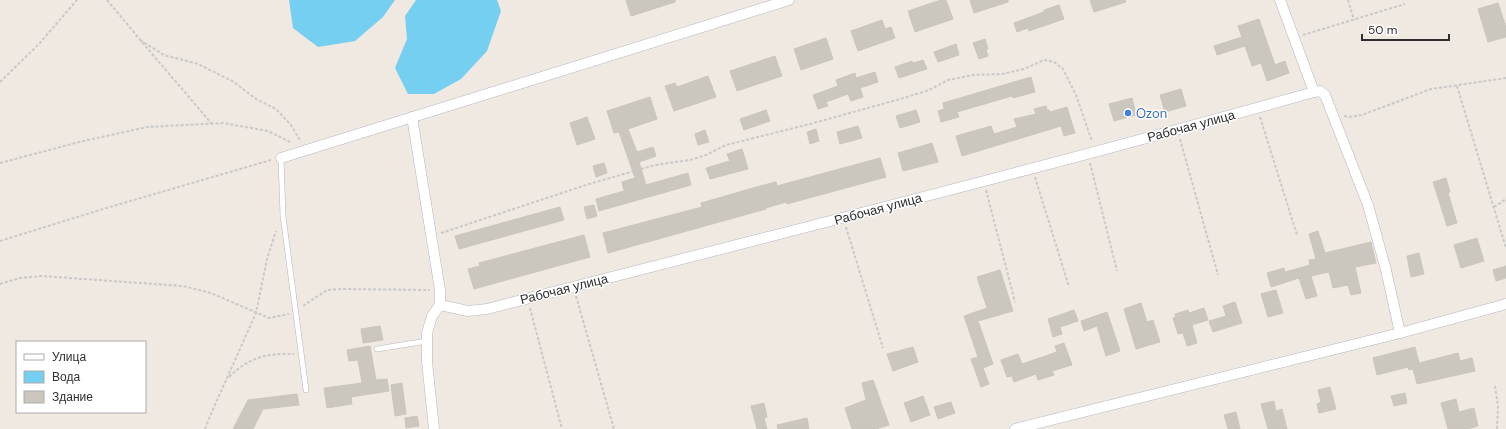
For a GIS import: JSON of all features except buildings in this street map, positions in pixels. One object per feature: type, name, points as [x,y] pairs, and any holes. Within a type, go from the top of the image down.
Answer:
[{"type":"street","points":[[281,158],[789,0]]},
{"type":"street","points":[[1280,0],[1314,92],[1320,91],[1325,95],[1368,205],[1386,270],[1400,333]]},
{"type":"street","name":"Рабочая улица","points":[[440,305],[468,311],[487,309],[843,219],[1314,92]]},
{"type":"street","points":[[412,117],[440,290],[440,305],[432,316],[427,333],[427,362],[434,429]]},
{"type":"street","points":[[1015,429],[1400,333],[1506,304]]},
{"type":"lane","points":[[281,158],[283,216],[306,390]]},
{"type":"lane","points":[[377,349],[427,341]]},
{"type":"path","points":[[0,82],[39,44],[77,0]]},
{"type":"path","points":[[107,0],[212,124]]},
{"type":"path","points":[[1348,0],[1354,20]]},
{"type":"path","points":[[1294,38],[1405,4]]},
{"type":"path","points":[[140,40],[164,55],[198,64],[234,82],[256,99],[276,109],[291,125],[306,150]]},
{"type":"path","points":[[431,236],[589,184],[655,165],[690,160],[706,155],[726,144],[810,124],[910,96],[929,90],[948,80],[973,74],[1002,74],[1024,69],[1044,60],[1054,62],[1063,69],[1076,95],[1092,153],[1117,271]]},
{"type":"path","points":[[1331,112],[1348,117],[1362,115],[1431,89],[1506,78]]},
{"type":"path","points":[[1457,86],[1506,248]]},
{"type":"path","points":[[1258,108],[1297,235]]},
{"type":"path","points":[[0,163],[79,142],[147,127],[223,123],[268,131],[306,150]]},
{"type":"path","points":[[1177,130],[1218,275]]},
{"type":"path","points":[[0,241],[103,209],[281,158]]},
{"type":"path","points":[[1033,168],[1069,287]]},
{"type":"path","points":[[984,181],[1015,302]]},
{"type":"path","points":[[1494,207],[1506,199]]},
{"type":"path","points":[[205,429],[256,313],[267,259],[274,236],[283,216]]},
{"type":"path","points":[[843,219],[883,348]]},
{"type":"path","points":[[0,284],[20,278],[41,276],[183,286],[211,293],[269,318],[285,316],[328,290],[440,290]]},
{"type":"path","points":[[574,287],[614,429]]},
{"type":"path","points":[[527,299],[562,429]]},
{"type":"path","points":[[228,378],[240,366],[256,358],[281,354],[302,355]]},
{"type":"path","points":[[1495,386],[1498,406],[1497,429]]},
{"type":"water","points":[[289,0],[395,0],[383,17],[355,41],[318,47],[293,28]]},
{"type":"water","points":[[416,0],[497,0],[501,11],[487,51],[461,79],[434,94],[408,94],[395,68],[407,39],[405,16]]},
{"type":"place","name":"Ozon","points":[[1128,113]]}]
